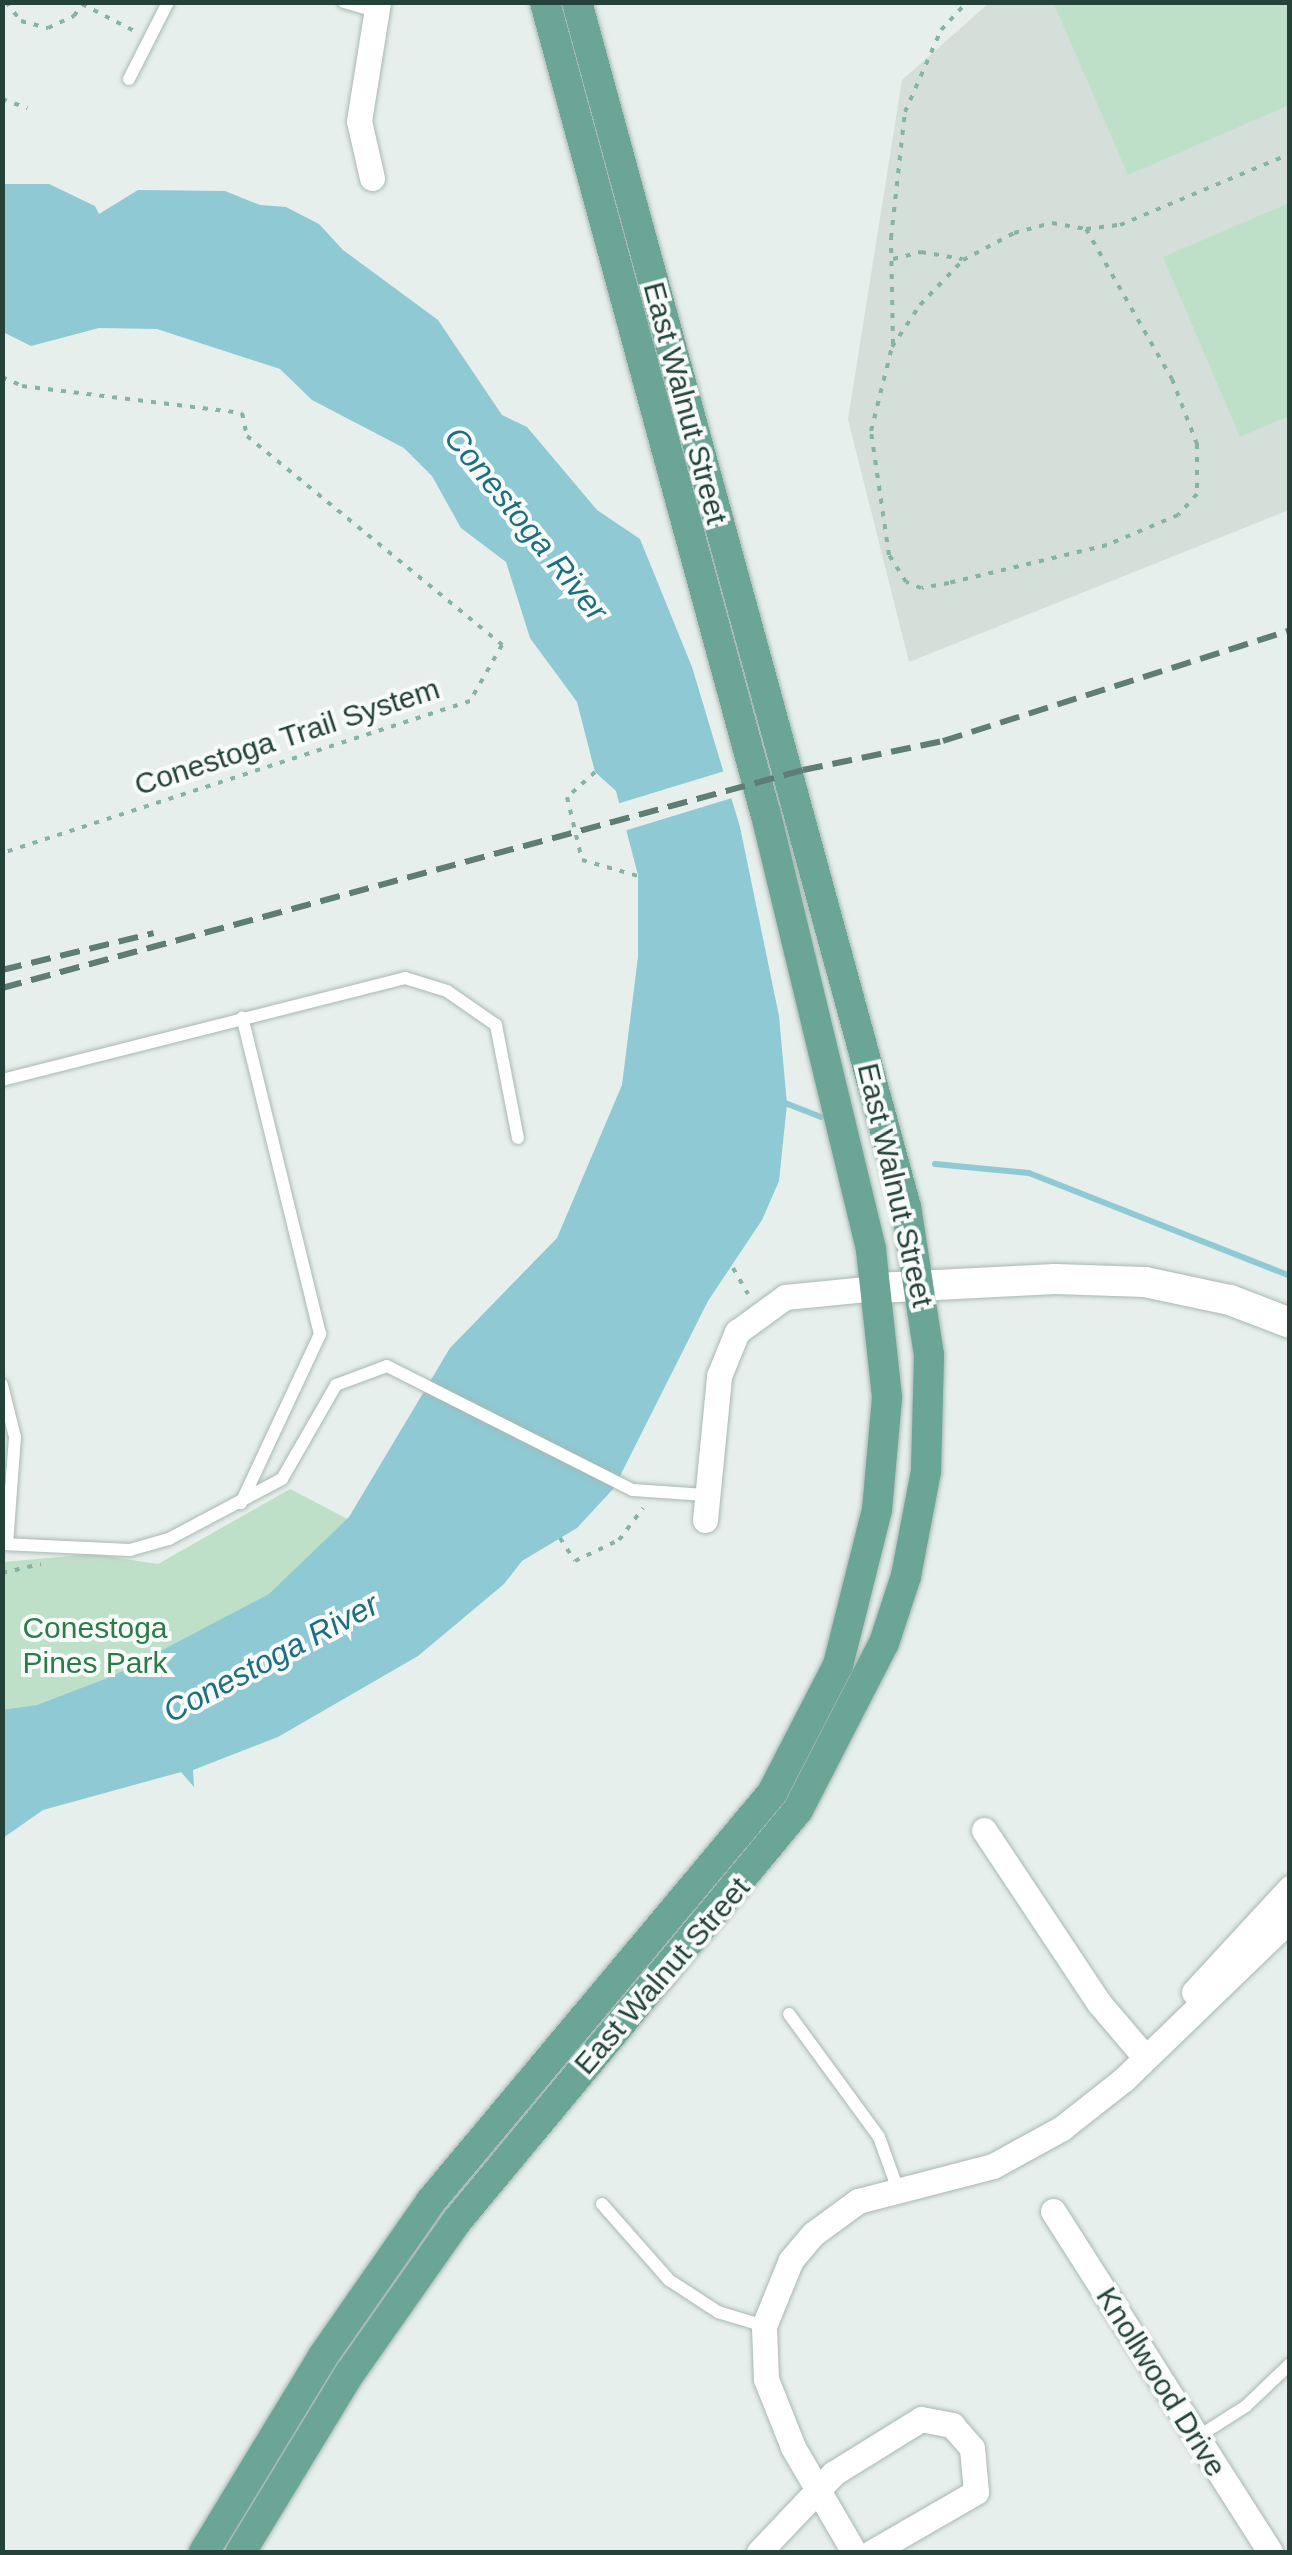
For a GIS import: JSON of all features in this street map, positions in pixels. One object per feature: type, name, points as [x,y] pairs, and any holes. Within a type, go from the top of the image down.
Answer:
[{"type":"main road","name":"East Walnut Street","points":[[204,2552],[349,2317],[432,2201],[727,1852],[808,1730],[851,1626],[877,1510],[886,1397],[878,1288],[765,812],[545,2]]},
{"type":"main road","name":"East Walnut Street","points":[[248,2540],[350,2373],[448,2233],[751,1873],[834,1750],[884,1643],[920,1516],[930,1397],[921,1285],[852,1000],[786,786],[577,2]]},
{"type":"street","points":[[372,178],[359,121],[377,7]]},
{"type":"street","points":[[705,1508],[723,1360],[758,1311],[799,1293],[921,1285],[1145,1282],[1230,1300],[1290,1323]]},
{"type":"street","points":[[984,1830],[1099,2003],[1145,2057]]},
{"type":"street","points":[[1180,2019],[1190,1996],[1290,1888]]},
{"type":"street","points":[[854,2552],[816,2490],[772,2400],[764,2326],[776,2288],[813,2234],[858,2201],[897,2187],[959,2177],[1027,2150],[1095,2104],[1180,2019],[1290,1919]]},
{"type":"street","name":"Knollwood Drive","points":[[1053,2211],[1270,2552]]},
{"type":"street","points":[[759,2552],[816,2490],[921,2420],[952,2425],[964,2435],[978,2464],[976,2492],[872,2552]]},
{"type":"lane","points":[[129,79],[168,2]]},
{"type":"lane","points":[[344,2],[377,7]]},
{"type":"lane","points":[[2,1080],[404,978],[447,992],[496,1025],[518,1138]]},
{"type":"lane","points":[[242,1017],[320,1334],[242,1503]]},
{"type":"lane","points":[[2,1385],[14,1436],[5,1544],[130,1550],[169,1540],[282,1479],[329,1393],[345,1378],[387,1366],[618,1482],[705,1508]]},
{"type":"lane","points":[[789,2014],[879,2137],[897,2187]]},
{"type":"lane","points":[[602,2204],[669,2280],[718,2312],[764,2326]]},
{"type":"lane","points":[[1196,2438],[1246,2406],[1290,2364]]},
{"type":"path","points":[[6,2],[21,21],[48,28],[82,4],[149,38]]},
{"type":"path","points":[[967,2],[940,30],[905,112],[893,259],[892,347],[877,394],[872,450],[889,554],[906,582],[921,588],[1062,559],[1178,515],[1197,494],[1196,444],[1158,350],[1088,242],[1086,230]]},
{"type":"path","points":[[2,99],[28,108]]},
{"type":"path","points":[[892,347],[963,260],[1052,222],[1086,230],[1120,225],[1290,154]]},
{"type":"path","points":[[893,259],[921,252],[963,260]]},
{"type":"path","name":"Conestoga Trail System","points":[[2,378],[22,386],[242,413],[247,436],[502,645],[470,700],[2,853]]},
{"type":"path","points":[[595,772],[567,796],[582,860],[638,876]]},
{"type":"path","points":[[733,1268],[758,1311]]},
{"type":"path","points":[[560,1538],[575,1561],[590,1554],[618,1540],[652,1494]]},
{"type":"shaded area","points":[[989,3],[1289,3],[1289,510],[909,662],[848,419],[902,80]]},
{"type":"green space","points":[[1290,3],[1289,105],[1128,175],[1054,4]]},
{"type":"green space","points":[[1289,203],[1289,416],[1240,437],[1163,257]]},
{"type":"green space","name":"Conestoga Pines Park","points":[[290,1489],[417,1555],[3,1792],[3,1562],[92,1554],[158,1564]]},
{"type":"water","name":"Conestoga River","points":[[3,184],[49,184],[95,206],[99,214],[138,190],[225,191],[260,205],[286,207],[319,224],[343,250],[438,320],[502,415],[527,427],[597,510],[640,539],[692,667],[740,827],[779,1016],[787,1104],[779,1181],[762,1220],[708,1301],[614,1488],[577,1528],[522,1561],[504,1584],[418,1656],[278,1737],[193,1770],[194,1787],[181,1772],[43,1810],[3,1838],[2,1710],[37,1705],[113,1676],[269,1594],[349,1517],[450,1348],[557,1238],[622,1085],[638,957],[638,875],[616,791],[595,772],[577,702],[530,638],[506,562],[461,528],[432,476],[404,448],[312,400],[280,369],[157,329],[99,328],[31,346],[3,332]]},
{"type":"pier","points":[[728,770],[736,797],[622,832],[614,805]]},
{"type":"waterway","points":[[780,1101],[821,1117]]},
{"type":"waterway","points":[[935,1164],[1029,1173],[1290,1276]]},
{"type":"railway","points":[[2,988],[803,770],[943,741],[1290,630]]},
{"type":"railway","points":[[2,970],[154,933]]}]
